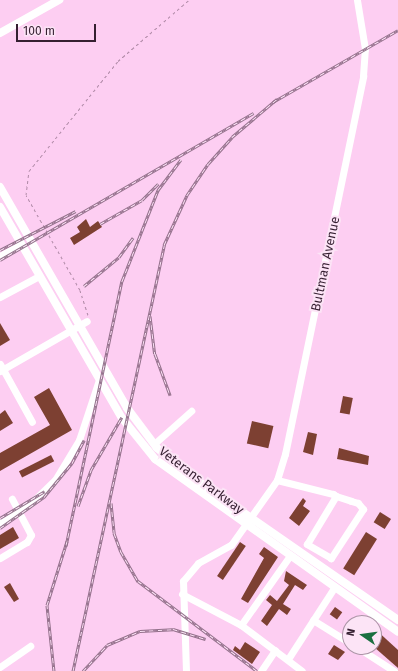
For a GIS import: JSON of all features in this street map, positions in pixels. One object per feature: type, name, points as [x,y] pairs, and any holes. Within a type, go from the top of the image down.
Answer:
[{"type":"main road","points":[[0,33],[58,0]]},
{"type":"main road","name":"Veterans Parkway","points":[[0,186],[4,202],[84,323],[127,408],[154,444],[171,461],[311,561],[398,620]]},
{"type":"main road","name":"Veterans Parkway","points":[[0,207],[99,380],[136,439],[155,459],[289,557],[398,632]]},
{"type":"street","name":"Bultman Avenue","points":[[186,671],[182,594],[187,572],[231,545],[246,526],[277,480],[328,255],[360,91],[365,50],[357,0]]},
{"type":"street","points":[[0,256],[21,244]]},
{"type":"street","points":[[0,297],[39,276]]},
{"type":"street","points":[[32,422],[1,369],[84,323]]},
{"type":"street","points":[[0,522],[18,512],[44,492],[69,459],[87,422],[99,380]]},
{"type":"street","points":[[154,444],[191,411]]},
{"type":"street","points":[[277,480],[336,496],[358,503],[363,509],[331,558],[307,544],[336,496]]},
{"type":"street","points":[[2,557],[30,539],[12,499]]},
{"type":"street","points":[[311,561],[317,551]]},
{"type":"street","points":[[241,625],[289,557]]},
{"type":"street","points":[[288,659],[334,588]]},
{"type":"street","points":[[182,594],[241,625],[302,671]]},
{"type":"street","points":[[314,620],[342,638]]},
{"type":"street","points":[[0,667],[30,646]]},
{"type":"street","points":[[261,671],[275,650]]},
{"type":"street","points":[[369,655],[394,671]]},
{"type":"path","points":[[84,323],[80,290],[26,195],[29,171],[118,61],[189,0]]},
{"type":"building","points":[[86,219],[90,227],[98,221],[102,227],[74,245],[70,238],[80,232],[77,227]]},
{"type":"building","points":[[0,323],[10,340],[0,346]]},
{"type":"building","points":[[49,388],[72,430],[0,471],[0,453],[50,425],[34,397]]},
{"type":"building","points":[[343,396],[353,398],[350,415],[340,413]]},
{"type":"building","points":[[5,410],[13,423],[0,431],[0,414]]},
{"type":"building","points":[[252,421],[273,426],[268,448],[247,443]]},
{"type":"building","points":[[308,432],[317,434],[313,455],[303,452]]},
{"type":"building","points":[[339,448],[369,456],[368,465],[337,459]]},
{"type":"building","points":[[51,455],[54,461],[22,478],[19,471]]},
{"type":"building","points":[[303,498],[306,501],[303,506],[310,511],[299,526],[289,518]]},
{"type":"building","points":[[380,512],[391,519],[385,529],[374,522]]},
{"type":"building","points":[[13,527],[19,538],[0,549],[0,535]]},
{"type":"building","points":[[366,532],[377,539],[354,575],[343,568]]},
{"type":"building","points":[[240,542],[246,546],[223,580],[217,576]]},
{"type":"building","points":[[264,547],[278,557],[248,603],[241,599],[264,558],[259,554]]},
{"type":"building","points":[[286,571],[307,585],[303,590],[295,585],[283,604],[291,609],[287,615],[279,609],[267,626],[261,621],[272,605],[266,600],[270,595],[277,601],[289,585],[284,581]]},
{"type":"building","points":[[10,583],[19,599],[14,602],[4,587]]},
{"type":"building","points":[[335,607],[342,612],[337,620],[330,614]]},
{"type":"building","points":[[382,635],[398,650],[398,668],[382,654]]},
{"type":"building","points":[[245,642],[260,652],[252,664],[233,650],[235,646],[240,650]]},
{"type":"building","points":[[334,645],[342,650],[342,655],[338,660],[328,654]]},
{"type":"railway","points":[[273,102],[398,30]]},
{"type":"railway","points":[[73,671],[164,245],[187,195],[208,164],[232,137],[277,99]]},
{"type":"railway","points":[[0,260],[254,113]]},
{"type":"railway","points":[[66,546],[122,281],[158,190],[181,160]]},
{"type":"railway","points":[[100,224],[142,200],[158,184]]},
{"type":"railway","points":[[0,250],[76,211]]},
{"type":"railway","points":[[84,286],[119,257],[133,238]]},
{"type":"railway","points":[[150,316],[155,354],[170,395]]},
{"type":"railway","points":[[78,506],[91,470],[122,417]]},
{"type":"railway","points":[[0,528],[44,497],[72,463],[84,440]]},
{"type":"railway","points":[[0,518],[45,491]]},
{"type":"railway","points":[[111,503],[114,533],[121,552],[138,581],[257,671]]},
{"type":"railway","points":[[54,671],[47,605],[67,541]]},
{"type":"railway","points":[[83,671],[107,645],[140,631],[173,629],[206,639]]}]
